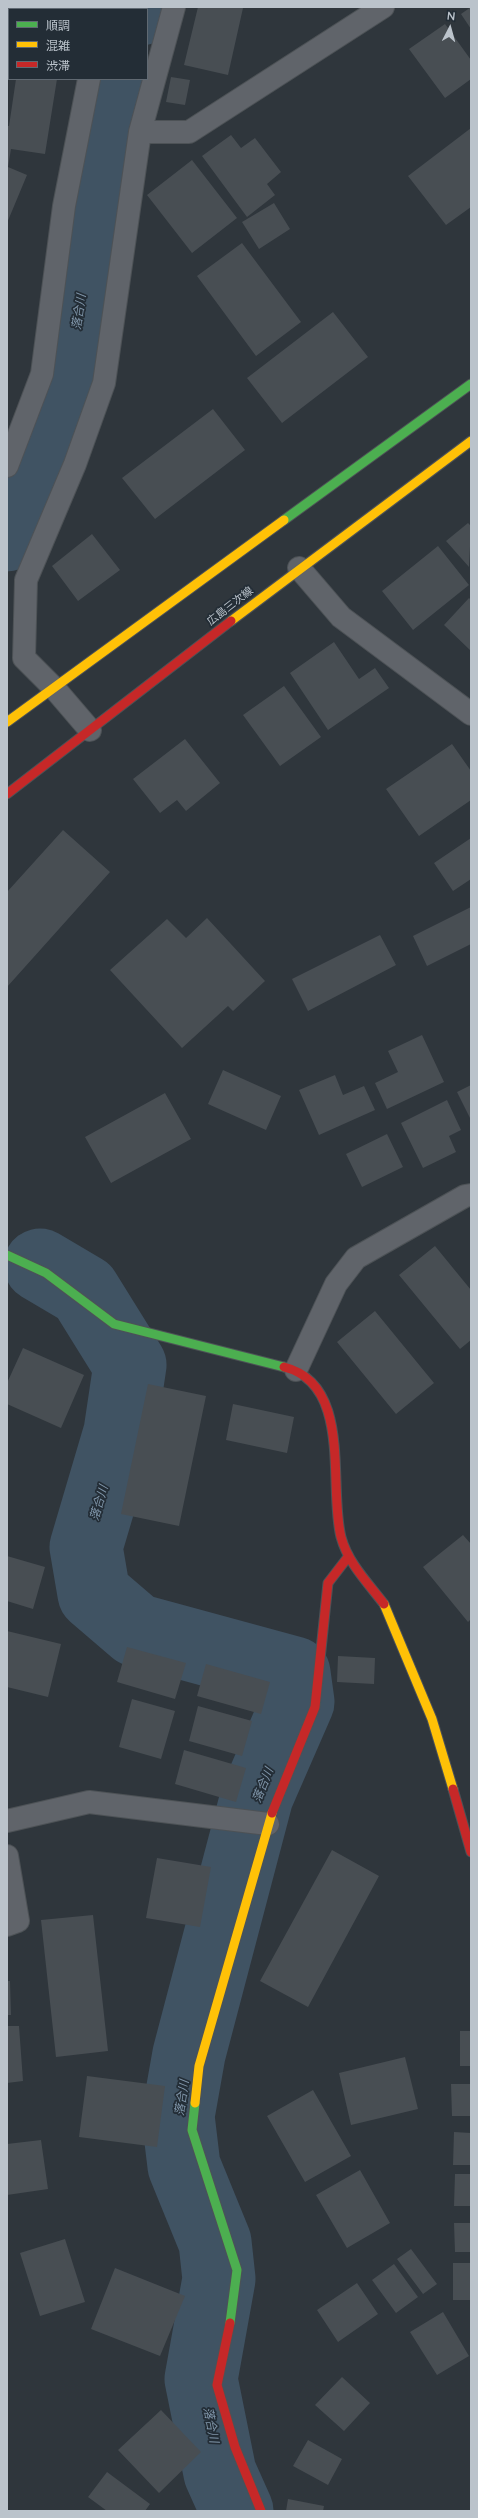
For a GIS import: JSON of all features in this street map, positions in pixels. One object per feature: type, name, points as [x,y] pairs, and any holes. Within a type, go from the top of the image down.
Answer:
[{"type":"street","points":[[90,730],[54,688],[24,658],[26,580],[75,464],[104,383],[140,132],[174,7]]},
{"type":"street","points":[[140,132],[189,132],[383,7]]},
{"type":"street","points":[[7,466],[42,374],[64,206],[89,80]]},
{"type":"street","points":[[7,722],[471,384]]},
{"type":"street","name":"広島三次線","points":[[7,794],[299,568],[471,441]]},
{"type":"street","points":[[299,568],[341,617],[471,714]]},
{"type":"street","points":[[296,1370],[336,1284],[356,1258],[465,1196],[471,1195]]},
{"type":"street","points":[[7,1255],[46,1273],[114,1324],[296,1370],[319,1391],[333,1428],[340,1536],[348,1557],[387,1608],[432,1719],[471,1852]]},
{"type":"street","points":[[261,2511],[235,2447],[217,2385],[233,2309],[237,2270],[192,2130],[199,2066],[268,1824],[315,1707],[328,1583],[348,1557]]},
{"type":"street","points":[[7,1821],[89,1802],[268,1824]]},
{"type":"street","points":[[7,1856],[18,1921],[7,1925]]},
{"type":"building","points":[[198,7],[243,8],[228,75],[184,65]]},
{"type":"building","points":[[471,7],[471,29],[461,14]]},
{"type":"building","points":[[445,24],[471,60],[471,79],[445,98],[409,49]]},
{"type":"building","points":[[171,77],[190,80],[185,105],[166,102]]},
{"type":"building","points":[[16,80],[57,80],[45,154],[11,149],[8,167],[27,175],[7,223],[7,126],[9,126]]},
{"type":"building","points":[[471,128],[471,207],[446,225],[408,176]]},
{"type":"building","points":[[231,135],[241,148],[255,138],[281,172],[267,184],[275,195],[247,217],[202,156]]},
{"type":"building","points":[[192,160],[237,218],[192,253],[147,195]]},
{"type":"building","points":[[274,203],[290,229],[259,249],[242,222]]},
{"type":"building","points":[[242,243],[301,322],[256,356],[197,276]]},
{"type":"building","points":[[333,312],[368,357],[282,423],[247,378]]},
{"type":"building","points":[[213,409],[245,450],[155,519],[122,478]]},
{"type":"building","points":[[468,523],[471,526],[469,567],[446,541]]},
{"type":"building","points":[[92,534],[120,570],[78,601],[52,566]]},
{"type":"building","points":[[438,546],[469,585],[413,630],[382,591]]},
{"type":"building","points":[[469,598],[471,600],[471,651],[444,625]]},
{"type":"building","points":[[334,642],[359,679],[375,668],[389,688],[328,730],[290,673]]},
{"type":"building","points":[[284,686],[321,737],[280,766],[243,715]]},
{"type":"building","points":[[185,739],[220,783],[186,811],[177,800],[160,813],[133,779]]},
{"type":"building","points":[[452,744],[471,771],[471,800],[419,836],[386,789]]},
{"type":"building","points":[[63,830],[110,872],[7,987],[7,892]]},
{"type":"building","points":[[471,838],[471,879],[453,891],[434,863]]},
{"type":"building","points":[[471,907],[471,944],[427,966],[413,936]]},
{"type":"building","points":[[207,918],[265,981],[233,1011],[228,1006],[182,1048],[110,970],[167,919],[186,938]]},
{"type":"building","points":[[380,935],[396,965],[308,1011],[292,979]]},
{"type":"building","points":[[422,1035],[444,1082],[387,1109],[375,1083],[398,1072],[388,1051]]},
{"type":"building","points":[[223,1070],[281,1096],[266,1130],[208,1104]]},
{"type":"building","points":[[335,1075],[343,1095],[364,1086],[375,1110],[319,1135],[299,1090]]},
{"type":"building","points":[[471,1085],[471,1120],[457,1092]]},
{"type":"building","points":[[165,1093],[191,1139],[111,1183],[85,1137]]},
{"type":"building","points":[[447,1100],[461,1130],[449,1136],[456,1152],[423,1168],[401,1123]]},
{"type":"building","points":[[387,1134],[403,1167],[362,1187],[346,1154]]},
{"type":"building","points":[[435,1246],[471,1290],[471,1340],[460,1349],[399,1275]]},
{"type":"building","points":[[375,1311],[434,1383],[396,1414],[337,1342]]},
{"type":"building","points":[[23,1348],[84,1375],[61,1428],[7,1404],[7,1383]]},
{"type":"building","points":[[148,1384],[206,1396],[179,1526],[121,1514]]},
{"type":"building","points":[[233,1404],[294,1417],[287,1453],[226,1440]]},
{"type":"building","points":[[463,1535],[471,1544],[471,1619],[468,1622],[423,1567]]},
{"type":"building","points":[[7,1556],[45,1567],[33,1609],[7,1601]]},
{"type":"building","points":[[7,1631],[61,1644],[48,1697],[7,1687]]},
{"type":"building","points":[[127,1647],[186,1663],[175,1699],[117,1682]]},
{"type":"building","points":[[338,1656],[375,1658],[374,1684],[337,1682]]},
{"type":"building","points":[[206,1664],[270,1682],[261,1714],[197,1696]]},
{"type":"building","points":[[132,1699],[175,1711],[161,1759],[119,1747]]},
{"type":"building","points":[[198,1706],[252,1721],[242,1756],[189,1741]]},
{"type":"building","points":[[184,1750],[246,1768],[236,1802],[175,1784]]},
{"type":"building","points":[[332,1850],[379,1876],[308,2007],[260,1981]]},
{"type":"building","points":[[157,1858],[211,1867],[200,1927],[146,1918]]},
{"type":"building","points":[[93,1915],[108,2051],[56,2057],[41,1920]]},
{"type":"building","points":[[7,1981],[10,1981],[11,2015],[7,2015]]},
{"type":"building","points":[[7,2026],[19,2026],[23,2081],[7,2083]]},
{"type":"building","points":[[460,2031],[471,2031],[471,2066],[460,2066]]},
{"type":"building","points":[[405,2057],[418,2109],[351,2125],[339,2073]]},
{"type":"building","points":[[87,2076],[165,2086],[157,2147],[79,2137]]},
{"type":"building","points":[[451,2084],[471,2084],[471,2116],[452,2116]]},
{"type":"building","points":[[313,2090],[351,2156],[305,2182],[267,2116]]},
{"type":"building","points":[[454,2132],[471,2133],[471,2165],[453,2165]]},
{"type":"building","points":[[41,2140],[48,2189],[7,2195],[7,2144]]},
{"type":"building","points":[[360,2170],[390,2223],[347,2248],[316,2195]]},
{"type":"building","points":[[455,2174],[471,2174],[471,2206],[454,2206]]},
{"type":"building","points":[[454,2223],[471,2223],[471,2252],[455,2252]]},
{"type":"building","points":[[65,2239],[85,2302],[40,2316],[20,2253]]},
{"type":"building","points":[[411,2249],[437,2284],[423,2294],[397,2259]]},
{"type":"building","points":[[453,2263],[471,2263],[471,2300],[453,2300]]},
{"type":"building","points":[[394,2264],[418,2297],[396,2313],[372,2280]]},
{"type":"building","points":[[115,2268],[185,2296],[160,2356],[91,2329]]},
{"type":"building","points":[[357,2283],[378,2314],[338,2342],[317,2310]]},
{"type":"building","points":[[443,2312],[469,2356],[437,2375],[410,2332]]},
{"type":"building","points":[[342,2377],[370,2403],[344,2431],[315,2405]]},
{"type":"building","points":[[161,2410],[201,2452],[159,2493],[118,2450]]},
{"type":"building","points":[[308,2440],[342,2459],[328,2485],[293,2466]]},
{"type":"building","points":[[107,2472],[150,2504],[145,2511],[107,2511],[88,2497]]},
{"type":"building","points":[[288,2499],[324,2506],[323,2511],[286,2511]]},
{"type":"waterway","name":"落合川","points":[[7,535],[67,401],[89,233],[120,80]]},
{"type":"waterway","name":"落合川","points":[[40,1265],[84,1291],[130,1365],[120,1432],[86,1547],[94,1594],[136,1630],[294,1673],[298,1702],[257,1796],[189,2054],[178,2116],[184,2166],[215,2242],[219,2279],[201,2379],[220,2473],[237,2511]]},
{"type":"traffic: fast","points":[[284,520],[471,384]]},
{"type":"traffic: fast","points":[[7,1255],[46,1273],[114,1324],[284,1367]]},
{"type":"traffic: fast","points":[[195,2103],[192,2130],[237,2270],[230,2323]]},
{"type":"traffic: slow","points":[[231,621],[471,441]]},
{"type":"traffic: slow","points":[[7,722],[284,520]]},
{"type":"traffic: slow","points":[[384,1604],[432,1719],[453,1789]]},
{"type":"traffic: slow","points":[[195,2103],[199,2066],[272,1813]]},
{"type":"traffic: jam","points":[[7,794],[231,621]]},
{"type":"traffic: jam","points":[[284,1367],[306,1377],[320,1394],[329,1415],[334,1439],[338,1516],[341,1537],[353,1564],[384,1604]]},
{"type":"traffic: jam","points":[[272,1813],[315,1707],[328,1583],[348,1557]]},
{"type":"traffic: jam","points":[[453,1789],[471,1852]]},
{"type":"traffic: jam","points":[[230,2323],[217,2385],[235,2447],[261,2511]]}]
